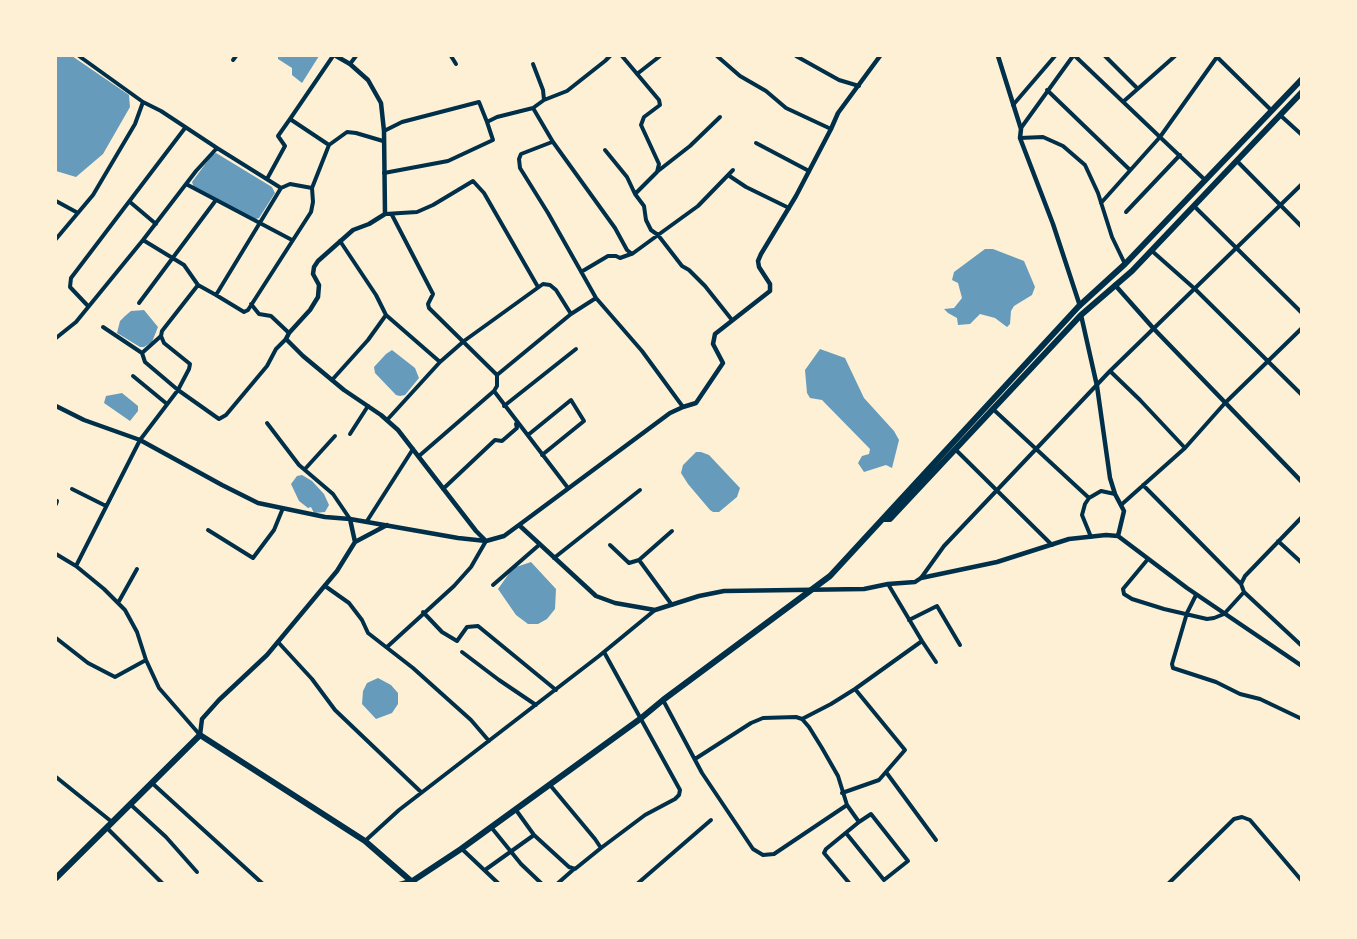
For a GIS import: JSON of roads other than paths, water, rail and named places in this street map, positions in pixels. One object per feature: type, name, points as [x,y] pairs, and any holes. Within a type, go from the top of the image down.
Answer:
[{"type":"main road","points":[[56,878],[200,735],[365,841],[410,883],[461,849],[640,719],[663,699],[830,576],[1079,306],[1125,264],[1302,79]]},
{"type":"main road","points":[[884,519],[890,519],[1082,315],[1151,250],[1302,92]]},
{"type":"street","points":[[80,56],[143,102],[161,111],[282,188]]},
{"type":"street","points":[[233,60],[236,56]]},
{"type":"street","points":[[267,179],[285,146],[278,136],[334,56],[350,64],[368,80],[381,103],[384,131],[385,214]]},
{"type":"street","points":[[350,64],[356,56]]},
{"type":"street","points":[[451,56],[456,64]]},
{"type":"street","points":[[487,122],[496,117],[533,108],[544,100],[567,91],[610,56]]},
{"type":"street","points":[[622,56],[659,100],[660,105],[644,117],[641,125],[659,164],[657,172]]},
{"type":"street","points":[[636,74],[660,56]]},
{"type":"street","points":[[717,56],[740,76],[766,91],[786,108],[831,129]]},
{"type":"street","points":[[796,56],[839,80],[859,86]]},
{"type":"street","points":[[56,406],[84,420],[140,440],[258,503],[325,517],[367,521],[458,538],[486,541],[504,536],[649,428],[683,406],[696,404],[722,366],[723,360],[712,339],[715,334],[770,291],[770,284],[761,272],[758,261],[809,171],[838,113],[880,56]]},
{"type":"street","points":[[998,56],[1021,129],[1020,138],[1053,224],[1082,315],[1097,386],[1110,478],[1114,494],[1124,511],[1118,536]]},
{"type":"street","points":[[1013,105],[1055,56]]},
{"type":"street","points":[[1021,129],[1047,90],[1074,56],[1204,179]]},
{"type":"street","points":[[1105,56],[1137,88]]},
{"type":"street","points":[[1124,101],[1175,56]]},
{"type":"street","points":[[1101,203],[1161,136],[1216,56],[1271,111]]},
{"type":"street","points":[[533,64],[543,90],[544,100]]},
{"type":"street","points":[[1047,90],[1130,170]]},
{"type":"street","points":[[56,239],[93,195],[135,124],[143,102]]},
{"type":"street","points":[[384,131],[402,122],[479,102],[493,140],[448,161],[384,173]]},
{"type":"street","points":[[533,108],[553,142],[632,254]]},
{"type":"street","points":[[1280,114],[1302,135]]},
{"type":"street","points":[[635,194],[720,117]]},
{"type":"street","points":[[290,119],[329,145]]},
{"type":"street","points":[[88,306],[70,287],[71,278],[185,128]]},
{"type":"street","points":[[143,240],[188,268],[198,285],[244,312],[311,212],[312,188],[329,145],[347,132],[383,141]]},
{"type":"street","points":[[1020,138],[1043,137],[1063,146],[1085,165],[1112,237],[1125,264]]},
{"type":"street","points":[[553,142],[521,154],[520,168],[596,298],[642,351],[683,406]]},
{"type":"street","points":[[756,143],[809,171]]},
{"type":"street","points":[[56,338],[76,322],[217,148]]},
{"type":"street","points":[[605,150],[627,177],[644,206],[646,220],[651,230],[658,235],[682,267],[689,270],[705,286],[732,320]]},
{"type":"street","points":[[1126,212],[1180,155]]},
{"type":"street","points":[[1237,160],[1302,227]]},
{"type":"street","points":[[581,272],[608,256],[620,258],[632,254],[698,206],[733,170]]},
{"type":"street","points":[[728,175],[746,187],[789,208]]},
{"type":"street","points":[[103,327],[142,353],[145,362],[178,390],[219,418],[226,415],[267,366],[276,349],[310,310],[318,297],[319,285],[313,274],[314,267],[340,241],[353,230],[369,225],[385,214],[417,212],[472,181],[484,193],[538,287]]},
{"type":"street","points":[[186,184],[292,240]]},
{"type":"street","points":[[216,296],[282,188],[290,184],[312,188]]},
{"type":"street","points":[[365,841],[421,792],[556,690],[655,610],[699,596],[724,591],[864,589],[915,582],[921,578],[944,546],[1038,450],[1110,371],[1302,184]]},
{"type":"street","points":[[139,303],[216,200]]},
{"type":"street","points":[[56,201],[78,213]]},
{"type":"street","points":[[130,202],[156,224]]},
{"type":"street","points":[[1194,206],[1302,313]]},
{"type":"street","points":[[392,215],[433,294],[428,304],[429,308],[497,375]]},
{"type":"street","points":[[340,241],[376,295],[386,315],[440,362]]},
{"type":"street","points":[[1151,250],[1195,289],[1302,395]]},
{"type":"street","points":[[387,420],[440,362],[543,284],[550,285],[571,314]]},
{"type":"street","points":[[142,353],[161,336],[162,331],[198,285]]},
{"type":"street","points":[[1115,285],[1154,329],[1302,482]]},
{"type":"street","points":[[419,456],[494,390],[497,375],[571,314],[596,298]]},
{"type":"street","points":[[251,304],[259,314],[271,316],[289,333]]},
{"type":"street","points":[[332,380],[368,340],[386,315]]},
{"type":"street","points":[[1120,506],[1185,448],[1225,403],[1302,328]]},
{"type":"street","points":[[76,566],[140,440],[178,390],[189,369],[190,364],[164,343],[161,336]]},
{"type":"street","points":[[286,339],[332,380],[387,420],[413,448],[486,541]]},
{"type":"street","points":[[504,406],[576,349]]},
{"type":"street","points":[[1110,371],[1185,448]]},
{"type":"street","points":[[133,376],[167,404]]},
{"type":"street","points":[[494,390],[568,488]]},
{"type":"street","points":[[528,435],[571,400],[585,421],[542,455]]},
{"type":"street","points":[[350,435],[368,406]]},
{"type":"street","points":[[994,410],[1089,498]]},
{"type":"street","points":[[443,489],[495,440],[502,441],[517,428],[515,420]]},
{"type":"street","points":[[200,735],[202,718],[278,642],[325,586],[355,542],[350,519],[333,494],[299,465],[267,423]]},
{"type":"street","points":[[305,469],[335,436]]},
{"type":"street","points":[[367,521],[413,448]]},
{"type":"street","points":[[956,450],[1052,544]]},
{"type":"street","points":[[1143,485],[1241,584],[1244,592],[1302,646]]},
{"type":"street","points":[[72,489],[106,506]]},
{"type":"street","points":[[554,558],[640,490]]},
{"type":"street","points":[[1090,537],[1083,515],[1085,504],[1089,498],[1101,491],[1114,494]]},
{"type":"street","points":[[208,530],[253,558],[274,530],[283,508]]},
{"type":"street","points":[[1241,584],[1245,576],[1302,517]]},
{"type":"street","points":[[355,542],[388,525]]},
{"type":"street","points":[[519,525],[596,596],[615,603],[655,610]]},
{"type":"street","points":[[610,545],[629,563],[639,560],[672,531]]},
{"type":"street","points":[[921,578],[997,562],[1069,539],[1118,536],[1196,595],[1302,666]]},
{"type":"street","points":[[387,646],[454,586],[471,567],[486,541]]},
{"type":"street","points":[[1278,541],[1302,563]]},
{"type":"street","points":[[493,585],[539,545]]},
{"type":"street","points":[[56,554],[76,566],[125,609],[137,632],[146,660],[159,688],[200,735]]},
{"type":"street","points":[[1148,559],[1123,589],[1124,594],[1132,599],[1207,619],[1224,614],[1244,592]]},
{"type":"street","points":[[639,560],[672,605]]},
{"type":"street","points":[[118,603],[137,569]]},
{"type":"street","points":[[888,584],[936,662]]},
{"type":"street","points":[[325,586],[349,603],[362,620],[368,633],[387,646],[471,720],[489,741]]},
{"type":"street","points":[[1196,595],[1187,614],[1172,664],[1173,668],[1216,682],[1239,694],[1260,699],[1302,719]]},
{"type":"street","points":[[909,620],[938,606],[960,645]]},
{"type":"street","points":[[423,612],[442,632],[457,641],[467,627],[478,626],[556,690]]},
{"type":"street","points":[[56,638],[88,663],[115,677],[146,660]]},
{"type":"street","points":[[802,719],[855,689],[922,641]]},
{"type":"street","points":[[278,642],[312,679],[335,710],[421,792]]},
{"type":"street","points":[[462,652],[536,705]]},
{"type":"street","points":[[557,884],[645,815],[679,795],[680,790],[604,652]]},
{"type":"street","points":[[842,793],[879,780],[905,750],[855,689]]},
{"type":"street","points":[[663,699],[694,759],[736,827],[753,849],[763,855],[774,854],[847,805]]},
{"type":"street","points":[[694,759],[751,723],[763,718],[796,717],[802,719],[838,776],[847,805],[859,822]]},
{"type":"street","points":[[886,772],[936,840]]},
{"type":"street","points":[[56,777],[110,825],[163,884]]},
{"type":"street","points":[[152,783],[263,884]]},
{"type":"street","points":[[549,785],[596,839],[601,848]]},
{"type":"street","points":[[130,804],[166,837],[197,872]]},
{"type":"street","points":[[516,809],[534,836],[569,867],[575,869]]},
{"type":"street","points":[[846,833],[882,882],[908,861],[871,814],[859,822],[826,849],[824,853],[850,884]]},
{"type":"street","points":[[1168,884],[1234,819],[1242,817],[1250,820],[1302,881]]},
{"type":"street","points":[[637,884],[711,820]]},
{"type":"street","points":[[491,827],[510,851],[542,884]]},
{"type":"street","points":[[485,870],[534,836]]},
{"type":"street","points":[[461,849],[499,884]]},
{"type":"street","points":[[399,884],[410,883]]},
{"type":"water","points":[[56,56],[72,56],[129,95],[130,107],[103,154],[76,177],[56,171]]},
{"type":"water","points":[[278,56],[319,56],[302,83],[292,75],[292,68],[278,59]]},
{"type":"water","points":[[216,153],[272,187],[275,193],[259,218],[253,220],[194,188],[192,182],[212,155]]},
{"type":"water","points":[[985,249],[993,249],[1024,261],[1035,287],[1032,295],[1014,306],[1011,311],[1010,324],[1007,327],[995,318],[980,314],[970,324],[958,325],[957,318],[944,309],[954,308],[962,298],[958,283],[952,280],[954,272]]},
{"type":"water","points":[[144,310],[158,327],[152,342],[140,347],[117,333],[120,321],[125,316],[131,311]]},
{"type":"water","points":[[820,349],[845,358],[864,398],[894,431],[899,440],[892,468],[886,465],[864,472],[858,463],[862,456],[869,454],[870,449],[822,400],[810,398],[807,393],[805,370]]},
{"type":"water","points":[[392,350],[415,368],[419,378],[405,395],[396,395],[375,373],[374,367]]},
{"type":"water","points":[[122,393],[138,406],[138,411],[130,421],[104,403],[106,396]]},
{"type":"water","points":[[696,452],[709,455],[740,488],[737,497],[719,512],[710,510],[681,473],[683,465]]},
{"type":"water","points":[[302,475],[312,481],[324,494],[329,505],[325,512],[314,513],[311,507],[308,508],[299,501],[291,484],[297,476]]},
{"type":"water","points":[[531,562],[556,589],[555,609],[547,619],[538,624],[528,624],[516,615],[498,589],[513,568]]},
{"type":"water","points":[[378,678],[391,685],[398,693],[398,704],[392,713],[376,719],[362,704],[363,691],[367,683]]}]
